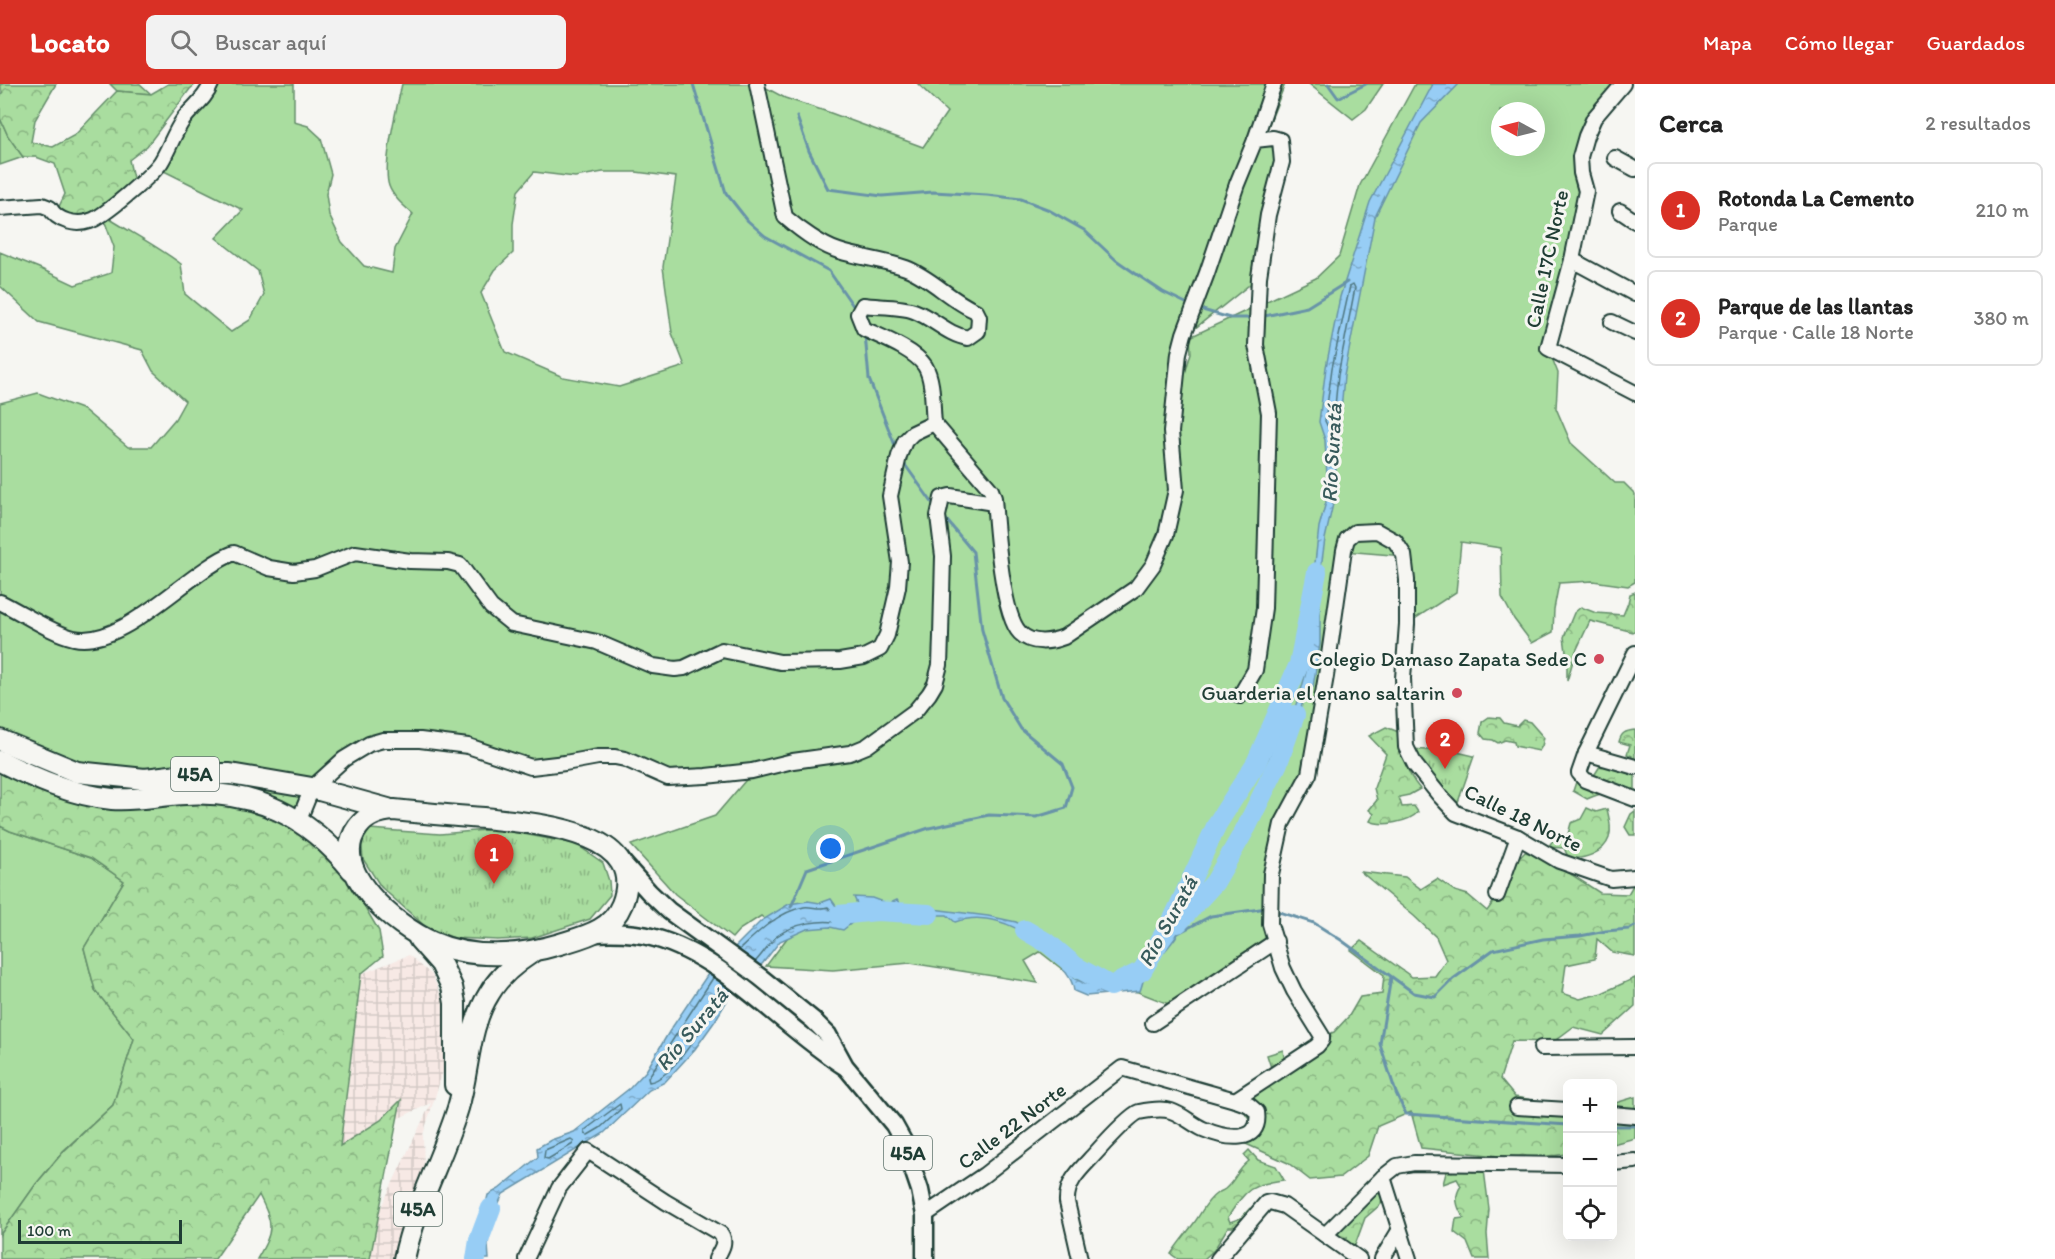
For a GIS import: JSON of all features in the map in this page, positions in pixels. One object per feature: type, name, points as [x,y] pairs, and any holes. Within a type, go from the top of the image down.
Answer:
[{"type":"highway","name":"45A","points":[[0,740],[77,772],[145,779],[187,774],[230,774],[312,788],[394,810],[541,824],[570,830],[616,855],[625,880],[623,902],[612,920],[595,933],[534,952],[505,954],[469,952],[434,943],[411,932],[384,910],[339,854],[299,820],[276,808],[227,794],[112,799],[75,792],[35,779],[0,761]]},
{"type":"highway","name":"45A","points":[[359,878],[350,858],[352,836],[366,818],[379,812],[394,810]]},
{"type":"highway","points":[[411,932],[429,948],[441,964],[452,987],[455,1003],[455,1089],[437,1160]]},
{"type":"highway","points":[[437,1160],[447,1141],[459,1106],[477,1019],[488,995],[498,980],[514,964],[534,952]]},
{"type":"highway","name":"45A","points":[[404,1259],[417,1209],[437,1160]]},
{"type":"main road","name":"45A","points":[[616,855],[649,892],[669,910],[760,977],[828,1035],[845,1066],[894,1125],[913,1166],[925,1215],[926,1259]]},
{"type":"main road","name":"45A","points":[[595,933],[625,932],[654,937],[681,947],[746,990],[825,1053],[845,1066]]},
{"type":"street","points":[[0,208],[42,205],[50,208],[53,216],[66,222],[90,221],[102,214],[142,184],[161,163],[184,119],[207,95],[211,84]]},
{"type":"street","points":[[757,84],[785,217],[837,250],[908,269],[942,288],[966,307],[976,311],[979,317],[978,331],[968,338],[948,331],[933,319],[903,307],[890,309],[863,305],[858,314],[864,329],[897,345],[926,366],[934,423],[991,490],[1010,611],[1014,623],[1025,637],[1051,642],[1064,637],[1136,588],[1153,565],[1166,535],[1176,490],[1171,421],[1181,343],[1274,84]]},
{"type":"street","name":"Calle 17C Norte","points":[[1623,84],[1594,118],[1580,157],[1586,191],[1572,260],[1548,348],[1635,393]]},
{"type":"street","points":[[1240,696],[1255,670],[1264,609],[1269,414],[1256,345],[1259,277],[1268,215],[1283,158],[1280,140],[1277,138],[1255,140]]},
{"type":"street","points":[[1616,158],[1635,169]]},
{"type":"street","points":[[1620,211],[1635,220]]},
{"type":"street","points":[[1572,260],[1635,294]]},
{"type":"street","points":[[1612,322],[1635,333]]},
{"type":"street","points":[[0,602],[59,634],[88,640],[102,637],[130,624],[214,562],[234,553],[269,568],[294,572],[315,568],[360,553],[411,561],[460,565],[491,607],[513,624],[597,642],[653,666],[684,668],[722,650],[780,662],[854,659],[880,649],[887,635],[900,572],[890,496],[895,470],[905,441],[918,429],[934,423]]},
{"type":"street","points":[[299,820],[312,788],[344,759],[369,744],[383,740],[420,740],[468,746],[531,767],[615,756],[668,778],[752,771],[793,760],[850,753],[867,746],[915,711],[935,684],[940,665],[943,577],[938,511],[942,498],[950,496],[994,503]]},
{"type":"street","name":"Calle 18 Norte","points":[[1276,941],[1270,924],[1271,874],[1282,824],[1308,774],[1326,676],[1344,550],[1347,539],[1355,532],[1377,531],[1395,541],[1404,555],[1407,580],[1403,678],[1406,747],[1426,781],[1456,813],[1518,837],[1560,861],[1611,879],[1635,877]]},
{"type":"street","points":[[1635,652],[1580,769],[1582,778],[1635,799]]},
{"type":"street","points":[[1586,753],[1635,767]]},
{"type":"street","points":[[1497,895],[1518,837]]},
{"type":"street","points":[[1153,1023],[1276,941],[1283,969],[1293,991],[1317,1027],[1322,1040],[1317,1046],[1235,1100]]},
{"type":"street","points":[[1541,1048],[1635,1047]]},
{"type":"street","name":"Calle 22 Norte","points":[[925,1215],[984,1175],[1122,1068],[1235,1100]]},
{"type":"street","points":[[1080,1259],[1066,1192],[1070,1182],[1099,1150],[1137,1113],[1154,1110],[1170,1111],[1205,1130],[1235,1136],[1249,1136],[1256,1130],[1259,1120],[1257,1112],[1249,1105],[1235,1100]]},
{"type":"street","points":[[1517,1107],[1563,1110]]},
{"type":"street","points":[[1617,1114],[1635,1116]]},
{"type":"street","points":[[526,1259],[559,1188],[588,1151],[666,1202],[721,1234],[723,1245],[716,1259]]},
{"type":"street","points":[[1617,1162],[1635,1161]]},
{"type":"street","points":[[1325,1235],[1397,1166],[1414,1163],[1563,1165]]},
{"type":"street","points":[[1383,1177],[1409,1259]]},
{"type":"street","points":[[1218,1259],[1266,1203],[1270,1202],[1284,1206],[1359,1259]]},
{"type":"street","points":[[1382,1259],[1399,1231]]},
{"type":"shaded area","points":[[409,955],[432,975],[444,1002],[451,1046],[423,1135],[424,1169],[402,1227],[397,1259],[356,1259],[431,1103],[340,1146],[361,974]]},
{"type":"green space","points":[[0,84],[56,84],[35,120],[31,142],[53,147],[75,135],[117,91],[151,94],[168,84],[196,84],[147,146],[129,160],[133,178],[141,184],[90,221],[55,215],[65,194],[55,164],[36,157],[23,157],[8,136],[0,118],[2,93]]},
{"type":"green space","points":[[110,84],[140,84],[151,94],[117,91]]},
{"type":"green space","points":[[212,84],[294,84],[294,122],[308,126],[321,138],[331,174],[326,194],[329,215],[342,242],[364,266],[392,273],[395,249],[413,214],[393,194],[387,177],[391,136],[402,84],[759,84],[785,98],[923,147],[947,112],[918,84],[1285,84],[1264,137],[1279,139],[1259,277],[1188,334],[1184,368],[1186,370],[1191,353],[1190,337],[1316,278],[1339,256],[1360,185],[1415,84],[1623,84],[1583,136],[1586,191],[1548,348],[1558,373],[1556,408],[1571,443],[1615,483],[1624,483],[1635,494],[1635,582],[1628,586],[1593,581],[1559,583],[1554,609],[1553,632],[1532,643],[1514,619],[1502,597],[1501,548],[1461,542],[1456,592],[1407,624],[1404,556],[1344,551],[1309,774],[1282,824],[1272,940],[1171,1005],[1138,992],[1080,983],[1040,952],[1025,961],[1038,983],[910,963],[833,970],[766,966],[787,938],[761,916],[739,930],[732,938],[675,894],[631,845],[715,816],[751,774],[680,777],[597,755],[545,769],[466,743],[369,744],[344,759],[299,820],[112,799],[0,761],[0,403],[38,393],[84,410],[128,447],[151,447],[175,419],[185,401],[153,371],[142,350],[39,322],[0,286],[0,252],[75,285],[111,273],[114,247],[102,214],[181,264],[185,294],[231,332],[250,320],[264,295],[258,271],[216,238],[243,210],[164,171],[169,147]],"holes":[[[534,172],[575,177],[603,172],[636,172],[676,177],[663,267],[672,333],[685,366],[619,387],[563,377],[505,352],[481,293],[495,270],[513,253],[513,224],[518,191]]]},
{"type":"green space","points":[[1309,84],[1383,84],[1366,109],[1353,119]]},
{"type":"green space","points":[[0,118],[8,136],[23,157],[0,165]]},
{"type":"green space","points":[[1635,592],[1635,630],[1633,632],[1590,621],[1576,651],[1567,681],[1564,637],[1574,613],[1581,607],[1596,613],[1623,615],[1630,594]]},
{"type":"green space","points":[[1489,717],[1500,718],[1504,723],[1517,726],[1523,720],[1530,722],[1544,738],[1539,751],[1515,746],[1514,742],[1505,740],[1498,743],[1485,739],[1480,733],[1482,722]]},
{"type":"green space","points":[[1386,727],[1406,735],[1406,764],[1420,789],[1399,797],[1402,807],[1414,806],[1418,812],[1414,816],[1402,821],[1381,824],[1370,821],[1374,814],[1369,810],[1377,800],[1374,788],[1386,754],[1369,736]]},
{"type":"green space","points":[[1635,730],[1635,793],[1610,792],[1587,799],[1573,791],[1577,779],[1595,774],[1602,763],[1626,772],[1632,756],[1627,754],[1630,745],[1619,742],[1624,733]]},
{"type":"green space","points":[[1411,749],[1457,752],[1474,756],[1456,808]]},
{"type":"green space","points":[[0,761],[35,779],[138,798],[276,808],[342,868],[379,931],[383,956],[361,974],[340,1146],[381,1120],[401,1100],[370,1259],[257,1259],[267,1241],[270,1227],[259,1195],[215,1259],[0,1259],[0,1235],[36,1184],[64,1151],[113,1105],[134,1039],[95,990],[84,948],[124,881],[91,858],[0,826]]},
{"type":"green space","points":[[1587,808],[1596,812],[1607,809],[1610,834],[1598,852],[1586,857],[1574,858],[1568,857],[1564,848],[1548,847],[1554,839],[1567,838],[1571,823],[1581,819]]},
{"type":"green space","points":[[1635,811],[1635,835],[1630,835],[1625,827],[1631,814]]},
{"type":"green space","points":[[0,826],[91,858],[124,881],[84,948],[95,990],[134,1039],[113,1105],[63,1151],[36,1184],[0,1235]]},
{"type":"green space","points":[[369,829],[440,834],[497,829],[576,844],[603,863],[609,881],[610,895],[590,919],[532,938],[498,940],[454,938],[426,927],[381,887],[363,859],[361,836]]},
{"type":"green space","points":[[1525,852],[1546,858],[1600,893],[1628,894],[1635,882],[1635,956],[1612,952],[1597,939],[1595,959],[1566,965],[1562,993],[1580,999],[1602,993],[1635,978],[1635,1006],[1603,1035],[1573,1027],[1553,1042],[1512,1041],[1500,1079],[1515,1097],[1563,1105],[1563,1155],[1528,1159],[1421,1148],[1411,1112],[1378,1126],[1368,1156],[1341,1177],[1310,1180],[1288,1163],[1246,1144],[1233,1135],[1256,1129],[1244,1111],[1249,1084],[1273,1074],[1267,1055],[1283,1050],[1285,1064],[1316,1039],[1334,1032],[1349,1016],[1360,997],[1382,994],[1384,975],[1351,950],[1361,941],[1412,977],[1435,976],[1446,960],[1436,937],[1361,872],[1405,877],[1421,889],[1437,879],[1455,891],[1468,895],[1487,911],[1502,890],[1514,864]]},
{"type":"green space","points":[[1635,1097],[1635,1138],[1617,1143],[1617,1133],[1617,1102]]},
{"type":"green space","points":[[1249,1150],[1258,1160],[1276,1166],[1284,1180],[1250,1189],[1228,1217],[1230,1222],[1241,1218],[1250,1208],[1238,1227],[1228,1227],[1214,1250],[1204,1259],[1178,1259],[1171,1254],[1209,1200],[1229,1186],[1241,1168],[1249,1161],[1244,1155]]},
{"type":"green space","points":[[1476,1166],[1484,1170],[1489,1209],[1487,1234],[1489,1259],[1474,1259],[1467,1242],[1454,1232],[1456,1219],[1464,1218],[1457,1202],[1457,1194],[1461,1186],[1457,1179],[1443,1184],[1447,1169],[1468,1171]]},
{"type":"green space","points":[[1374,1189],[1383,1191],[1381,1204],[1365,1218],[1355,1245],[1347,1243],[1347,1237],[1341,1242],[1334,1238],[1336,1226]]},
{"type":"water","points":[[1433,84],[1459,84],[1421,123],[1375,217],[1344,376],[1333,504],[1320,575],[1320,644],[1313,687],[1307,688],[1293,735],[1281,742],[1270,756],[1210,848],[1184,910],[1181,928],[1146,974],[1140,991],[1086,996],[1074,991],[1068,975],[1043,947],[1016,928],[986,919],[955,922],[947,915],[906,915],[898,907],[888,911],[868,910],[843,930],[830,927],[807,929],[780,941],[763,963],[732,992],[695,1049],[665,1082],[649,1090],[604,1133],[503,1194],[491,1220],[489,1259],[483,1259],[481,1224],[488,1195],[499,1189],[538,1157],[537,1148],[574,1132],[630,1088],[646,1071],[708,974],[761,921],[789,904],[808,901],[820,903],[831,899],[838,909],[858,906],[854,897],[872,898],[888,904],[897,900],[901,905],[988,916],[1016,922],[1040,936],[1052,947],[1075,979],[1089,984],[1122,987],[1134,981],[1168,942],[1174,929],[1170,922],[1173,909],[1184,901],[1210,844],[1266,753],[1291,719],[1302,687],[1309,661],[1313,581],[1319,527],[1328,495],[1325,440],[1319,422],[1326,367],[1340,297],[1370,202]]},
{"type":"waterway","points":[[693,84],[726,193],[748,221],[765,236],[829,271],[856,310]]},
{"type":"waterway","points":[[1328,84],[1338,98],[1366,84]]},
{"type":"waterway","points":[[797,117],[809,151],[828,189],[882,196],[933,192],[1021,199],[1047,209],[1084,230],[1116,260],[1163,292],[1190,305]]},
{"type":"waterway","points":[[1260,317],[1307,307],[1347,282]]},
{"type":"waterway","points":[[1199,309],[1230,318],[1254,318]]},
{"type":"waterway","points":[[865,334],[869,379],[896,448]]},
{"type":"waterway","points":[[903,462],[936,508]]},
{"type":"waterway","points":[[791,907],[807,869],[929,828],[989,815],[1036,817],[1066,808],[1072,787],[1063,764],[1021,729],[1002,698],[982,630],[973,552],[944,517]]},
{"type":"waterway","name":"Río Suratá","points":[[1025,930],[1049,944],[1075,966],[1111,986],[1142,971],[1174,917],[1217,824],[1256,763],[1299,664],[1317,572]]},
{"type":"waterway","points":[[1178,923],[1215,882],[1247,826],[1278,763],[1295,715]]},
{"type":"waterway","points":[[1159,943],[1211,916],[1267,908]]},
{"type":"waterway","name":"Río Suratá","points":[[839,915],[877,911],[929,914]]},
{"type":"waterway","points":[[1276,911],[1314,923],[1414,993],[1435,997],[1453,979],[1493,950],[1543,939],[1580,936],[1629,929],[1635,926]]},
{"type":"waterway","points":[[1391,977],[1380,1044],[1396,1093],[1406,1114],[1563,1125]]},
{"type":"waterway","points":[[1617,1126],[1635,1126]]},
{"type":"waterway","name":"Río Suratá","points":[[476,1259],[479,1240],[491,1208]]},
{"type":"place","name":"Colegio Damaso Zapata Sede C","points":[[1599,659]]},
{"type":"place","name":"Guarderia el enano saltarin","points":[[1457,693]]},
{"type":"place","name":"Parque de las llantas","points":[[1445,769]]},
{"type":"place","name":"Rotonda La Cemento","points":[[494,884]]}]
